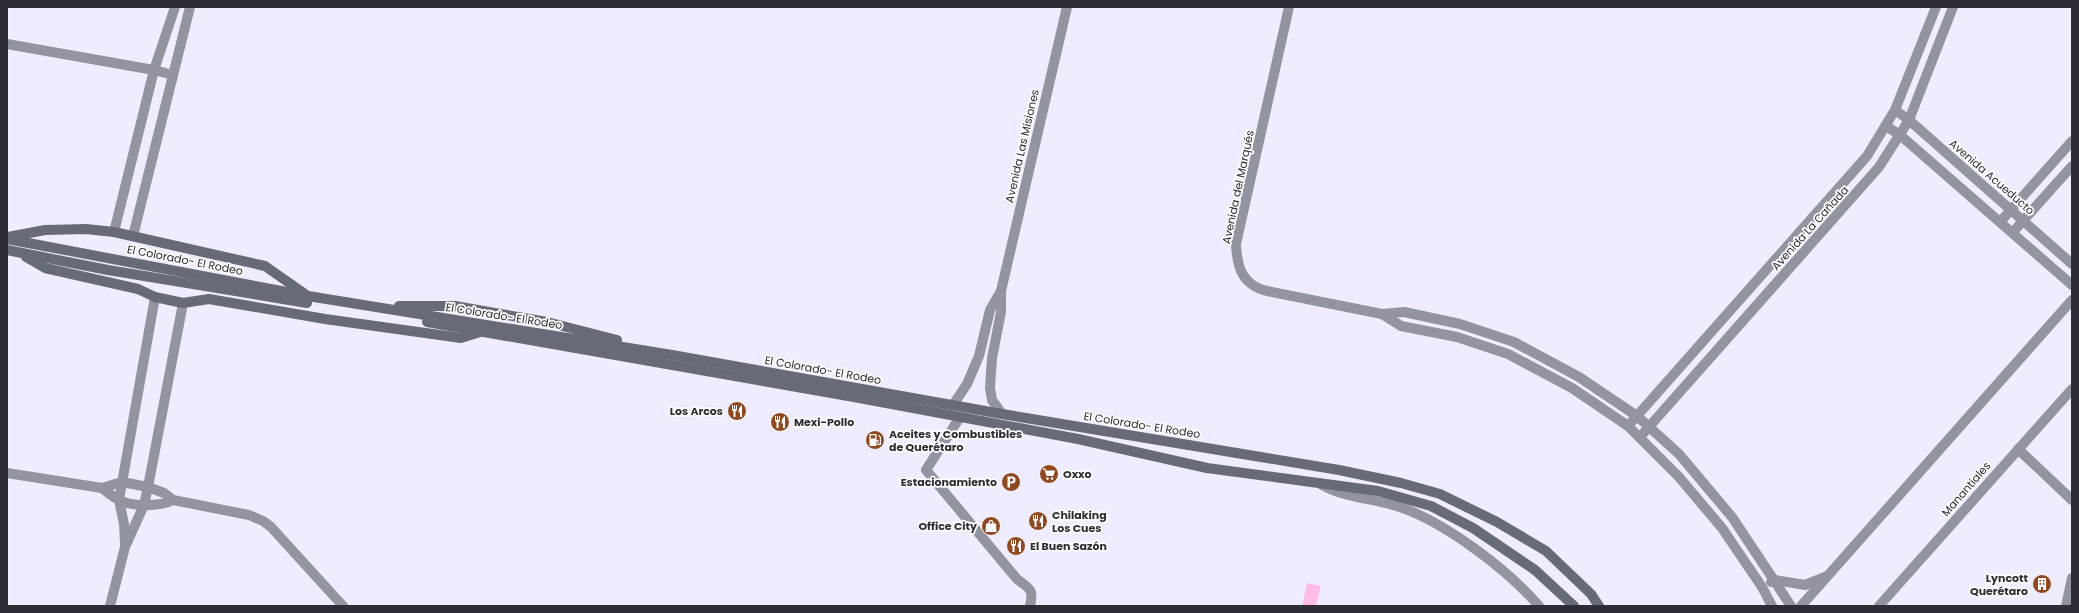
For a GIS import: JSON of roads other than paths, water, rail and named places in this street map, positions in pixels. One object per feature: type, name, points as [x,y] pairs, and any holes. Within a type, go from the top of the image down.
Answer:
[{"type":"main road","points":[[7,238],[45,230],[86,229],[114,232],[265,266],[308,296]]},
{"type":"main road","name":"El Colorado- El Rodeo","points":[[7,238],[308,296],[365,305],[455,306],[547,322],[672,355],[1002,414],[1339,470],[1401,483],[1440,494],[1497,522],[1546,551],[1591,594],[1599,606]]},
{"type":"main road","name":"El Colorado- El Rodeo","points":[[7,250],[108,270],[481,332],[960,417],[1078,439],[1207,468],[1378,491],[1431,506],[1473,528],[1535,570],[1574,606]]},
{"type":"main road","points":[[19,253],[46,268],[138,289],[155,297],[183,303],[208,299],[325,319],[461,338],[481,332]]},
{"type":"street","points":[[114,232],[154,70],[175,7]]},
{"type":"street","points":[[133,236],[190,7]]},
{"type":"street","name":"Avenida Las Misiones","points":[[1002,414],[992,400],[990,388],[992,358],[1001,312],[1001,291],[1067,7]]},
{"type":"street","name":"Avenida del Marqués","points":[[1289,7],[1236,244],[1237,263],[1246,280],[1259,289],[1382,314],[1404,312],[1460,324],[1514,342],[1579,377],[1637,416],[1679,454],[1721,504],[1749,542],[1775,580],[1790,606]]},
{"type":"street","points":[[1628,426],[1867,156],[1895,110],[1936,7]]},
{"type":"street","name":"Avenida La Cañada","points":[[1640,437],[1879,167],[1909,120],[1953,7]]},
{"type":"street","points":[[7,44],[154,70],[174,75]]},
{"type":"street","points":[[1921,45],[1936,51]]},
{"type":"street","name":"Avenida Acueducto","points":[[1895,110],[1909,120],[2024,220],[2072,264]]},
{"type":"street","points":[[1886,126],[1900,135],[2072,285]]},
{"type":"street","points":[[2001,222],[2072,141]]},
{"type":"street","points":[[2013,232],[2072,166]]},
{"type":"street","points":[[1843,183],[1856,194]]},
{"type":"street","name":"Avenida Las Misiones","points":[[953,405],[967,384],[979,356],[990,310],[1001,291]]},
{"type":"street","points":[[125,547],[124,524],[119,500],[155,297]]},
{"type":"street","points":[[1801,606],[2072,300]]},
{"type":"street","points":[[110,606],[125,547],[144,505],[183,303]]},
{"type":"street","name":"Avenida del Marqués","points":[[1382,314],[1401,326],[1456,338],[1501,352],[1572,388],[1628,426],[1679,477],[1710,513],[1762,587],[1772,606]]},
{"type":"street","points":[[1547,375],[1554,363]]},
{"type":"street","name":"Manantiales","points":[[1879,606],[2072,389]]},
{"type":"street","points":[[960,417],[926,470],[1017,578],[1031,589],[1032,596],[1030,606]]},
{"type":"street","points":[[2018,449],[2072,500]]},
{"type":"street","points":[[7,473],[102,488],[122,482],[148,487],[164,493],[173,500],[249,515],[264,521],[271,527],[343,606]]},
{"type":"street","points":[[1319,483],[1330,490],[1389,504],[1428,519],[1457,537],[1522,586],[1540,606]]},
{"type":"street","points":[[102,488],[119,500],[144,505],[163,505],[173,500]]},
{"type":"street","points":[[1710,513],[1721,504]]},
{"type":"street","points":[[1736,549],[1749,542]]},
{"type":"street","points":[[1762,587],[1775,580],[1805,585],[1827,576]]},
{"type":"street","points":[[2066,606],[2072,578]]},
{"type":"place","name":"Los Arcos","points":[[737,411]]},
{"type":"place","name":"Mexi-Pollo","points":[[780,422]]},
{"type":"place","name":"Aceites y Combustibles de Querétaro","points":[[875,440]]},
{"type":"place","name":"Oxxo","points":[[1049,474]]},
{"type":"place","name":"Estacionamiento","points":[[1011,482]]},
{"type":"place","name":"Chilaking Los Cues","points":[[1038,521]]},
{"type":"place","name":"Office City","points":[[991,526]]},
{"type":"place","name":"El Buen Sazón","points":[[1016,546]]},
{"type":"place","name":"Lyncott Querétaro","points":[[2042,584]]}]
